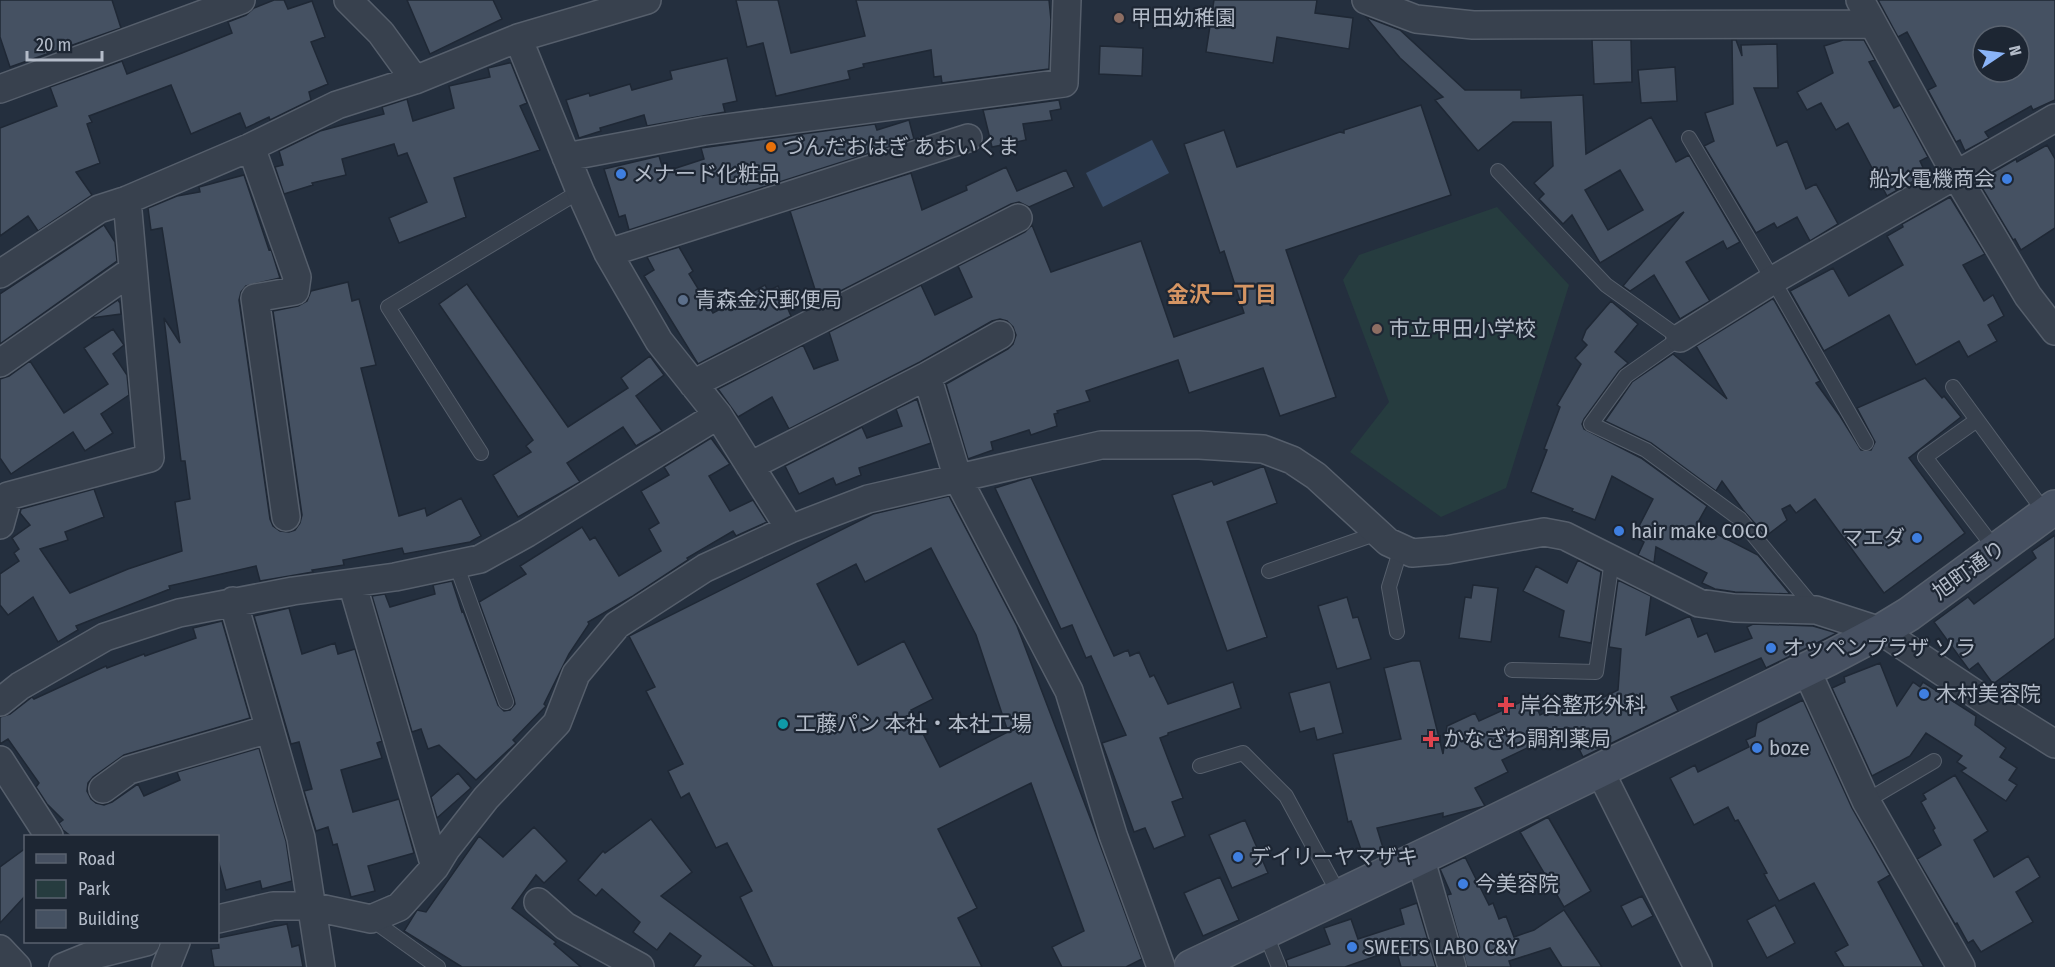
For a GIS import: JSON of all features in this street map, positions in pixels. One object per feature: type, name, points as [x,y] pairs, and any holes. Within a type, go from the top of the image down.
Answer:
[{"type":"street","points":[[0,89],[241,0]]},
{"type":"street","points":[[348,0],[381,33],[415,80]]},
{"type":"street","points":[[0,274],[99,209],[127,200],[250,147],[337,105],[415,80],[518,38],[646,0]]},
{"type":"street","points":[[566,157],[704,131],[1064,83],[1067,0]]},
{"type":"street","points":[[1366,0],[1416,19],[1473,25],[1873,24]]},
{"type":"street","points":[[1860,0],[1956,175],[2028,296],[2055,331]]},
{"type":"street","points":[[518,38],[580,191],[608,253],[659,341],[718,415],[790,529]]},
{"type":"street","points":[[1680,338],[1773,280],[2055,118]]},
{"type":"street","points":[[608,253],[968,138]]},
{"type":"street","points":[[250,147],[297,276],[295,291],[255,298],[286,517]]},
{"type":"street","points":[[0,525],[8,496],[150,458],[127,200]]},
{"type":"street","points":[[693,384],[1018,218]]},
{"type":"street","points":[[0,363],[133,270]]},
{"type":"street","points":[[750,466],[927,376],[1000,335]]},
{"type":"street","points":[[927,376],[958,479],[1070,691],[1113,835],[1161,967]]},
{"type":"street","points":[[0,702],[20,686],[105,637],[179,613],[233,601],[395,577],[480,559],[527,533],[718,415]]},
{"type":"street","points":[[219,919],[273,906],[310,906],[371,919],[399,907],[435,867],[446,849],[486,798],[557,723],[576,674],[617,625],[705,568],[790,529],[868,499],[1101,446],[1199,445],[1263,449],[1292,460],[1316,476],[1388,542],[1412,553],[1447,550],[1544,531],[1565,536],[1699,603],[1734,608],[1816,610],[1881,631],[2055,744]]},
{"type":"street","name":"旭町通り","points":[[1191,967],[1881,631],[2050,511]]},
{"type":"street","points":[[352,583],[435,867]]},
{"type":"street","points":[[233,601],[301,838],[321,967]]},
{"type":"street","points":[[1806,669],[1866,801],[1961,967]]},
{"type":"street","points":[[103,789],[129,770],[269,729]]},
{"type":"street","points":[[0,760],[48,835]]},
{"type":"street","points":[[1599,769],[1698,967]]},
{"type":"street","points":[[1419,857],[1452,967]]},
{"type":"street","points":[[538,902],[565,926],[640,967]]},
{"type":"street","points":[[166,967],[176,943]]},
{"type":"street","points":[[63,967],[127,944]]},
{"type":"street","points":[[0,949],[18,967]]},
{"type":"lane","points":[[1689,138],[1866,443]]},
{"type":"lane","points":[[1498,171],[1605,285],[1680,338],[1626,376],[1591,424],[1646,450],[1740,519],[1816,610]]},
{"type":"lane","points":[[481,453],[388,307],[580,191]]},
{"type":"lane","points":[[1953,387],[2050,511]]},
{"type":"lane","points":[[1977,420],[1925,457],[1996,550]]},
{"type":"lane","points":[[1269,572],[1378,533]]},
{"type":"lane","points":[[1397,632],[1389,587],[1401,548]]},
{"type":"lane","points":[[1512,670],[1596,672],[1612,560]]},
{"type":"lane","points":[[456,564],[506,702]]},
{"type":"lane","points":[[1200,766],[1243,753],[1286,796],[1340,896]]},
{"type":"lane","points":[[1866,801],[1934,761]]},
{"type":"lane","points":[[371,919],[438,967]]},
{"type":"lane","points":[[1265,932],[1279,967]]},
{"type":"green space","points":[[1497,207],[1569,285],[1506,488],[1441,517],[1350,452],[1389,402],[1343,280],[1359,255]]},
{"type":"water","points":[[1152,140],[1169,173],[1103,207],[1086,173]]},
{"type":"building","points":[[0,0],[112,0],[121,28],[10,67],[0,37]]},
{"type":"building","points":[[274,0],[284,0],[288,9],[312,1],[325,37],[311,42],[328,84],[309,92],[311,100],[270,120],[269,117],[246,128],[240,113],[191,134],[171,85],[89,116],[92,122],[87,124],[100,163],[76,172],[92,195],[38,231],[28,216],[0,236],[0,128],[57,106],[50,87],[122,61],[127,74],[182,53],[232,33],[228,22]]},
{"type":"building","points":[[407,0],[493,0],[502,19],[430,54]]},
{"type":"building","points":[[736,0],[778,0],[791,53],[865,36],[856,0],[1049,0],[1051,20],[1049,69],[942,83],[941,76],[934,77],[931,50],[863,64],[864,67],[848,71],[850,79],[776,96],[763,43],[747,47]]},
{"type":"building","points":[[1214,0],[1317,0],[1315,13],[1353,18],[1349,49],[1277,37],[1273,63],[1206,52]]},
{"type":"building","points":[[1878,0],[2055,0],[2055,100],[2033,110],[2031,106],[1985,132],[1989,138],[1965,151],[1960,140],[1956,142],[1928,90],[1936,86],[1907,32],[1898,37]]},
{"type":"building","points":[[1366,17],[1400,30],[1465,90],[1521,90],[1521,98],[1583,95],[1586,154],[1651,117],[1676,162],[1689,155],[1740,242],[1727,249],[1723,241],[1686,262],[1710,301],[1680,319],[1654,275],[1630,291],[1623,286],[1684,212],[1600,263],[1572,215],[1563,224],[1539,199],[1544,194],[1534,183],[1553,166],[1551,122],[1513,122],[1478,151],[1435,100],[1443,97],[1400,58]],"holes":[[[1620,170],[1643,210],[1608,230],[1585,190]]]},
{"type":"building","points":[[1592,40],[1631,40],[1632,82],[1594,84]]},
{"type":"building","points":[[1732,40],[1736,40],[1742,56],[1741,45],[1777,44],[1778,88],[1754,88],[1777,146],[1787,141],[1806,189],[1816,184],[1838,224],[1810,241],[1797,217],[1777,228],[1774,223],[1756,233],[1704,146],[1714,141],[1705,113],[1733,104]]},
{"type":"building","points":[[1843,40],[1864,40],[1875,60],[1869,62],[1894,108],[1900,105],[1928,157],[1920,161],[1926,174],[1887,196],[1848,123],[1836,130],[1821,103],[1807,110],[1797,92],[1833,73],[1824,46]]},
{"type":"building","points":[[1100,46],[1143,48],[1142,76],[1099,74]]},
{"type":"building","points":[[727,58],[737,101],[723,104],[725,112],[647,126],[644,115],[600,128],[601,131],[579,138],[566,100],[589,93],[590,96],[630,84],[632,90],[672,79],[670,71]]},
{"type":"building","points":[[511,63],[527,103],[520,106],[540,150],[454,178],[466,217],[399,243],[389,218],[427,202],[407,153],[398,156],[394,144],[342,159],[346,175],[312,183],[313,185],[284,194],[275,167],[283,165],[279,151],[320,131],[384,114],[382,107],[407,99],[413,121],[454,108],[449,86],[490,77],[488,68]]},
{"type":"building","points":[[1675,67],[1677,101],[1641,103],[1638,70]]},
{"type":"building","points":[[1059,100],[1061,109],[1050,111],[1052,120],[1023,124],[1026,140],[992,147],[983,110]]},
{"type":"building","points":[[1421,105],[1451,195],[1286,250],[1336,397],[1280,416],[1263,368],[1189,393],[1178,360],[1086,391],[1090,401],[1057,411],[1058,413],[1054,414],[1057,426],[1031,435],[1029,430],[991,442],[993,450],[968,459],[946,384],[1013,344],[1016,335],[1013,327],[1007,321],[1000,319],[992,321],[920,362],[789,429],[772,397],[738,417],[718,389],[803,345],[814,369],[838,360],[829,332],[921,285],[935,315],[972,297],[958,266],[1025,232],[1032,225],[1051,272],[1141,241],[1174,337],[1244,313],[1224,251],[1220,253],[1184,144],[1224,130],[1237,167],[1340,132],[1344,133],[1344,130]]},
{"type":"building","points":[[909,120],[914,139],[629,230],[625,215],[619,217],[604,169],[659,156],[664,172],[704,159],[701,148],[875,124],[877,130]]},
{"type":"building","points":[[2047,145],[2055,159],[2055,228],[2021,250],[1978,181],[2016,159],[2017,162]]},
{"type":"building","points":[[1006,167],[1017,191],[1066,170],[1074,187],[1029,207],[1019,202],[1011,204],[819,302],[790,211],[911,173],[922,210],[967,190],[966,186]]},
{"type":"building","points":[[244,175],[280,278],[246,286],[239,300],[270,519],[273,526],[280,531],[295,530],[302,515],[273,311],[298,306],[307,301],[311,291],[348,282],[352,301],[359,299],[376,365],[361,368],[399,516],[425,508],[427,516],[461,498],[481,536],[470,542],[404,554],[402,548],[343,560],[344,565],[260,581],[256,566],[169,586],[170,589],[76,626],[78,630],[58,642],[33,597],[8,615],[0,605],[0,574],[19,561],[14,553],[19,549],[12,538],[30,525],[20,513],[21,509],[94,489],[104,517],[65,532],[68,540],[40,549],[70,593],[128,569],[182,551],[175,502],[190,499],[185,461],[181,461],[164,318],[180,343],[162,228],[151,230],[148,208],[177,196],[200,192],[199,187]]},
{"type":"building","points":[[1950,197],[1985,254],[1963,265],[1984,301],[1993,295],[2004,316],[1988,325],[1997,341],[1968,357],[1959,341],[1916,365],[1889,315],[1824,351],[1790,291],[1833,268],[1849,296],[1903,265],[1887,236],[1903,227],[1902,224]]},
{"type":"building","points":[[104,225],[115,242],[117,261],[0,344],[0,294]]},
{"type":"building","points":[[679,247],[693,271],[689,274],[713,313],[765,285],[768,291],[778,286],[791,316],[698,364],[644,276],[654,270],[647,257]]},
{"type":"building","points":[[467,284],[568,427],[628,388],[621,378],[650,356],[664,375],[636,396],[662,431],[636,446],[623,427],[567,463],[580,482],[518,517],[493,475],[531,452],[526,446],[533,440],[439,304]]},
{"type":"building","points":[[1772,299],[1820,381],[1816,383],[1861,450],[1871,450],[1875,442],[1857,408],[1925,378],[1961,417],[1909,458],[1965,533],[1884,593],[1815,499],[1796,513],[1790,505],[1782,509],[1787,520],[1766,536],[1722,481],[1716,491],[1651,443],[1605,421],[1632,382],[1673,354],[1727,399],[1696,346]]},
{"type":"building","points":[[118,300],[121,314],[91,318]]},
{"type":"building","points":[[1611,301],[1638,324],[1615,352],[1628,363],[1619,371],[1584,419],[1582,424],[1584,429],[1641,458],[1707,506],[1697,524],[1758,555],[1790,594],[1715,589],[1702,583],[1707,573],[1656,547],[1654,563],[1638,555],[1644,542],[1634,536],[1653,499],[1612,476],[1595,520],[1531,492],[1560,407],[1557,405],[1581,364],[1575,358],[1587,345],[1582,340],[1586,330]]},
{"type":"building","points":[[113,329],[124,345],[113,354],[127,375],[129,395],[101,414],[113,433],[85,451],[73,432],[11,474],[0,458],[0,379],[9,376],[30,361],[64,413],[108,384],[84,348]]},
{"type":"building","points":[[917,399],[931,443],[859,468],[861,475],[836,485],[833,478],[799,494],[785,466],[862,427],[867,438],[902,426],[896,409]]},
{"type":"building","points":[[711,438],[730,464],[709,476],[730,511],[753,500],[767,522],[736,536],[733,531],[687,558],[688,560],[633,596],[588,622],[589,624],[569,654],[544,704],[546,706],[513,740],[516,743],[476,780],[439,745],[428,749],[421,729],[412,732],[372,596],[385,594],[390,607],[435,594],[433,585],[452,581],[498,705],[504,711],[510,710],[515,704],[514,699],[479,602],[526,574],[520,566],[582,527],[590,540],[595,537],[619,576],[661,551],[649,529],[659,523],[641,491],[669,475],[664,467]]},
{"type":"building","points":[[1264,466],[1277,503],[1227,522],[1267,637],[1227,651],[1172,495],[1212,481],[1214,485]]},
{"type":"building","points":[[1031,477],[1114,656],[1128,650],[1130,656],[1139,652],[1150,677],[1154,675],[1168,704],[1233,682],[1241,708],[1168,733],[1160,738],[1183,798],[1172,802],[1185,836],[1154,849],[1145,828],[1134,832],[1102,743],[1126,735],[1091,656],[1086,658],[1072,625],[1061,629],[995,488]]},
{"type":"building","name":"工藤パン 本社・本社工場","points":[[949,496],[1017,626],[1142,959],[1126,967],[1062,967],[1052,947],[1084,931],[1031,783],[938,829],[977,908],[958,918],[982,967],[773,967],[740,897],[752,891],[727,843],[716,848],[689,793],[681,798],[668,771],[683,764],[646,691],[655,687],[629,636],[873,514]],"holes":[[[931,548],[976,635],[1008,732],[940,767],[911,710],[933,699],[904,641],[858,665],[817,584],[856,564],[865,582]]]},
{"type":"building","points":[[2055,535],[2055,638],[1993,684],[1978,663],[1969,670],[1934,622],[1968,597],[1974,604],[2036,558],[2032,551]]},
{"type":"building","points":[[1578,560],[1601,572],[1591,643],[1559,637],[1564,611],[1523,591],[1536,566],[1567,583]]},
{"type":"building","points":[[1618,580],[1651,596],[1646,635],[1690,616],[1698,637],[1707,633],[1715,652],[1752,638],[1747,627],[1753,624],[1813,626],[1837,633],[1766,668],[1761,658],[1671,697],[1678,711],[1583,757],[1569,728],[1502,760],[1508,772],[1475,788],[1485,806],[1443,817],[1443,813],[1377,828],[1384,851],[1364,858],[1351,821],[1348,822],[1333,754],[1401,739],[1384,668],[1420,661],[1443,754],[1447,726],[1475,713],[1479,721],[1532,697],[1540,715],[1578,696],[1600,699],[1618,690],[1621,649],[1609,647]]},
{"type":"building","points":[[1473,585],[1498,588],[1491,642],[1459,638],[1465,597],[1471,598]]},
{"type":"building","points":[[1347,597],[1353,618],[1358,617],[1371,659],[1337,669],[1318,606]]},
{"type":"building","points":[[289,608],[302,654],[335,643],[338,654],[355,649],[382,741],[377,743],[382,758],[341,770],[353,812],[399,799],[414,853],[368,866],[375,891],[351,897],[337,844],[333,845],[328,827],[316,831],[304,791],[312,789],[299,742],[291,744],[254,616]]},
{"type":"building","points":[[222,621],[250,718],[124,755],[93,777],[88,783],[87,791],[91,799],[104,805],[138,784],[144,796],[180,780],[177,772],[259,748],[286,841],[292,881],[262,889],[260,881],[226,890],[219,864],[219,835],[69,835],[63,830],[59,823],[63,820],[47,804],[36,787],[39,783],[8,739],[0,744],[0,717],[10,714],[32,697],[34,699],[106,666],[107,668],[196,638],[193,628]]},
{"type":"building","points":[[1880,663],[1897,706],[1913,682],[1920,687],[1923,682],[1976,716],[1975,725],[2006,748],[2000,757],[2017,768],[2009,780],[2017,785],[2006,801],[1961,771],[1966,768],[1957,762],[1962,756],[1926,733],[1910,756],[1872,776],[1832,688],[1845,682],[1844,677]]},
{"type":"building","points":[[1330,682],[1343,733],[1317,740],[1314,728],[1300,732],[1289,693]]},
{"type":"building","points":[[1803,700],[1852,808],[1890,875],[1878,882],[1924,967],[1844,967],[1835,952],[1848,945],[1814,883],[1779,901],[1764,874],[1767,873],[1738,820],[1735,821],[1728,807],[1694,825],[1670,778],[1695,765],[1698,772],[1749,747],[1746,740],[1755,736],[1757,723]]},
{"type":"building","points":[[458,773],[471,788],[437,818],[431,797]]},
{"type":"building","points":[[1955,775],[1988,831],[1974,840],[1994,877],[2028,856],[2040,877],[2016,892],[2033,922],[1981,952],[1973,940],[1968,943],[1917,859],[1941,845],[1921,802],[1926,799],[1923,794]]},
{"type":"building","points":[[1548,817],[1591,891],[1564,907],[1520,832]]},
{"type":"building","points":[[651,819],[692,872],[661,896],[756,967],[693,967],[701,956],[670,933],[657,950],[633,932],[640,922],[602,889],[596,896],[578,880],[603,851],[605,853]]},
{"type":"building","points":[[1245,820],[1268,873],[1232,888],[1209,835]]},
{"type":"building","points":[[534,827],[567,861],[544,883],[536,875],[512,908],[556,942],[554,944],[581,967],[462,967],[404,931],[417,910],[426,912],[479,836],[503,857]]},
{"type":"building","points":[[24,849],[24,897],[0,923],[0,867]]},
{"type":"building","points":[[1465,857],[1489,905],[1493,903],[1499,919],[1506,916],[1514,937],[1534,930],[1564,910],[1602,967],[1562,967],[1550,948],[1509,961],[1511,967],[1467,967],[1447,895],[1451,894],[1440,869]]},
{"type":"building","points":[[1220,877],[1239,920],[1203,936],[1184,893]]},
{"type":"building","points":[[1642,896],[1653,916],[1632,927],[1621,906]]},
{"type":"building","points":[[1417,903],[1436,967],[1401,967],[1396,949],[1345,967],[1288,967],[1286,960],[1330,944],[1324,928],[1351,919],[1358,939],[1404,924],[1400,909]]},
{"type":"building","points":[[1775,905],[1795,943],[1767,958],[1747,920]]},
{"type":"building","points":[[287,924],[292,947],[299,945],[303,967],[214,967],[211,949],[219,948],[219,938]]},
{"type":"place","name":"甲田幼稚園","points":[[1119,18]]},
{"type":"place","name":"づんだおはぎ あおいくま","points":[[771,147]]},
{"type":"place","name":"メナード化粧品","points":[[621,174]]},
{"type":"place","name":"船水電機商会","points":[[2007,179]]},
{"type":"place","name":"青森金沢郵便局","points":[[683,300]]},
{"type":"place","name":"市立甲田小学校","points":[[1377,329]]},
{"type":"place","name":"hair make COCO","points":[[1619,531]]},
{"type":"place","name":"マエダ","points":[[1917,538]]},
{"type":"place","name":"オッペンプラザ ソラ","points":[[1771,648]]},
{"type":"place","name":"木村美容院","points":[[1924,694]]},
{"type":"place","name":"岸谷整形外科","points":[[1506,705]]},
{"type":"place","name":"工藤パン 本社・本社工場","points":[[783,724]]},
{"type":"place","name":"かなざわ調剤薬局","points":[[1431,739]]},
{"type":"place","name":"boze","points":[[1757,748]]},
{"type":"place","name":"デイリーヤマザキ","points":[[1238,857]]},
{"type":"place","name":"今美容院","points":[[1463,884]]},
{"type":"place","name":"SWEETS LABO C&Y","points":[[1352,947]]},
{"type":"district","name":"金沢一丁目","points":[[1222,294]]}]
